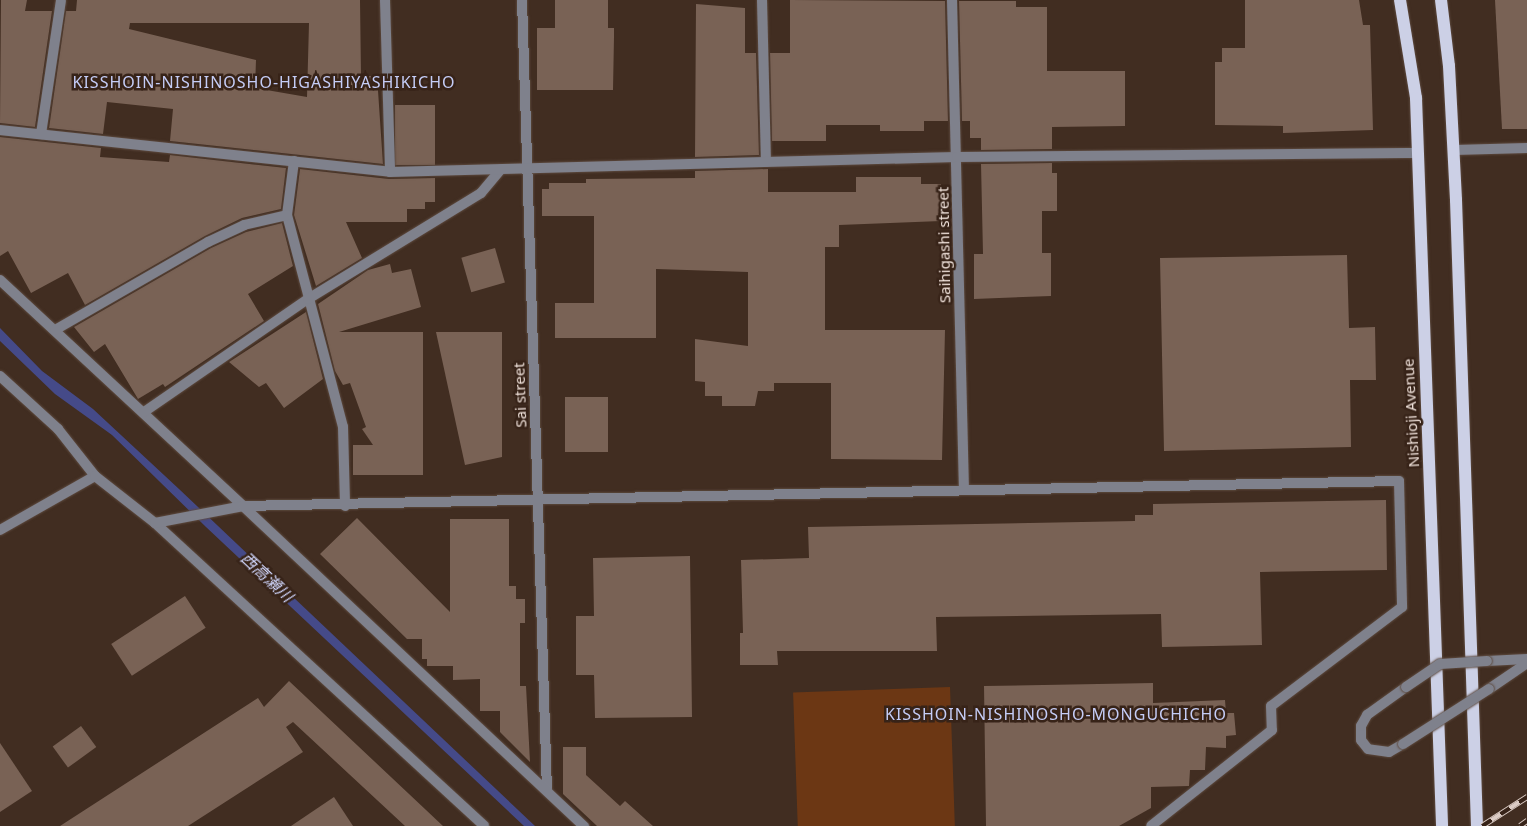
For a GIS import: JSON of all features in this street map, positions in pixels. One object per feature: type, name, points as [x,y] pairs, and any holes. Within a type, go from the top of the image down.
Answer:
[{"type":"main road","name":"Nishioji Avenue","points":[[1400,0],[1410,47],[1418,153],[1442,826]]},
{"type":"main road","points":[[1441,0],[1449,66],[1454,150],[1477,826]]},
{"type":"street","points":[[41,134],[61,0]]},
{"type":"street","points":[[385,0],[390,172]]},
{"type":"street","name":"Sai street","points":[[522,0],[547,789]]},
{"type":"street","points":[[762,0],[766,162]]},
{"type":"street","name":"Saihigashi street","points":[[952,0],[964,490]]},
{"type":"street","points":[[0,130],[390,172],[956,157],[1418,153]]},
{"type":"street","points":[[1454,150],[1527,148]]},
{"type":"street","points":[[294,162],[287,215],[343,427],[345,506]]},
{"type":"street","points":[[144,412],[308,299],[481,193],[501,169]]},
{"type":"street","points":[[55,330],[208,242],[244,225],[287,215]]},
{"type":"street","points":[[0,280],[144,412],[242,506],[547,789],[584,826]]},
{"type":"street","points":[[0,376],[58,429],[95,476],[155,523],[484,826]]},
{"type":"street","points":[[0,530],[95,476]]},
{"type":"street","points":[[155,523],[242,506],[345,506],[538,499],[1399,481],[1402,607],[1271,706],[1272,730],[1151,826]]},
{"type":"street","points":[[1527,659],[1440,664],[1367,715],[1361,726],[1361,740],[1368,749],[1388,752],[1527,663]]},
{"type":"shaded area","points":[[950,687],[955,826],[798,826],[793,692]]},
{"type":"water","name":"西高瀬川","points":[[0,328],[42,371],[93,409],[179,489],[535,826],[524,826],[206,527],[112,435],[55,394],[0,341]]},
{"type":"building","points":[[1,0],[27,0],[25,11],[52,11],[35,127],[0,123]]},
{"type":"building","points":[[77,0],[360,0],[361,76],[377,76],[383,164],[170,141],[173,109],[107,102],[103,134],[49,128],[66,11],[76,11]],"holes":[[[130,23],[309,23],[307,97],[255,88],[256,60],[129,29]]]},
{"type":"building","points":[[555,0],[608,0],[608,28],[614,28],[613,90],[537,90],[537,28],[555,28]]},
{"type":"building","points":[[790,0],[945,1],[948,121],[924,121],[924,131],[880,131],[880,125],[826,125],[826,141],[772,141],[770,53],[790,53]]},
{"type":"building","points":[[1245,0],[1359,0],[1363,25],[1370,25],[1373,130],[1283,133],[1283,126],[1215,125],[1215,62],[1222,62],[1222,48],[1245,48]]},
{"type":"building","points":[[1495,0],[1527,0],[1527,129],[1502,129]]},
{"type":"building","points":[[959,1],[1016,1],[1016,7],[1047,7],[1047,71],[1125,71],[1125,126],[1052,127],[1052,149],[981,150],[981,138],[970,138],[970,121],[962,121]]},
{"type":"building","points":[[696,4],[745,8],[745,53],[756,53],[759,155],[695,157]]},
{"type":"building","points":[[395,105],[435,105],[435,165],[395,165]]},
{"type":"building","points":[[0,137],[101,148],[100,157],[169,162],[170,155],[286,168],[281,209],[242,218],[205,236],[85,305],[68,273],[31,293],[8,251],[0,256]]},
{"type":"building","points":[[1052,163],[1052,173],[1057,173],[1057,211],[1042,211],[1042,253],[1051,253],[1051,296],[974,299],[974,254],[983,254],[981,164]]},
{"type":"building","points":[[300,169],[389,179],[435,178],[435,202],[425,202],[425,209],[407,209],[407,222],[346,222],[362,258],[316,286],[294,215]]},
{"type":"building","points":[[768,169],[768,192],[856,192],[856,177],[921,177],[921,184],[941,184],[941,221],[839,225],[839,247],[825,247],[825,330],[945,330],[942,460],[831,459],[831,383],[774,383],[774,391],[758,391],[755,406],[722,406],[722,396],[705,396],[705,382],[695,381],[695,339],[748,346],[748,272],[656,269],[656,338],[555,338],[555,303],[594,303],[594,216],[542,216],[542,189],[549,189],[549,183],[586,183],[586,179],[695,178],[695,171]]},
{"type":"building","points":[[282,223],[293,266],[248,294],[264,321],[165,387],[163,384],[138,399],[105,344],[94,352],[74,327],[211,248],[246,232]]},
{"type":"building","points":[[495,248],[505,283],[471,292],[461,258]]},
{"type":"building","points":[[1347,255],[1349,328],[1375,327],[1376,380],[1350,380],[1351,447],[1164,451],[1160,258]]},
{"type":"building","points":[[390,264],[392,273],[411,269],[421,307],[339,332],[423,332],[423,475],[353,475],[353,445],[373,445],[362,429],[366,427],[350,383],[343,385],[335,371],[318,304],[368,270]]},
{"type":"building","points":[[306,312],[323,379],[284,408],[266,383],[259,387],[229,362]]},
{"type":"building","points":[[436,332],[502,332],[502,457],[465,465]]},
{"type":"building","points":[[565,397],[608,397],[608,452],[565,452]]},
{"type":"building","points":[[1386,500],[1387,570],[1260,572],[1262,645],[1162,647],[1161,614],[936,617],[937,651],[777,651],[778,665],[740,665],[740,633],[743,633],[741,560],[809,558],[808,527],[1135,521],[1135,515],[1153,515],[1153,504]]},
{"type":"building","points":[[357,518],[450,612],[450,519],[509,519],[509,586],[516,586],[516,599],[525,599],[525,623],[520,623],[520,686],[526,686],[530,762],[500,732],[500,711],[480,711],[480,679],[453,680],[453,666],[427,666],[427,659],[422,659],[422,639],[407,639],[320,554]]},
{"type":"building","points":[[690,556],[692,717],[595,718],[594,675],[576,675],[576,616],[594,616],[593,558]]},
{"type":"building","points":[[185,596],[206,628],[132,676],[111,644]]},
{"type":"building","points":[[289,681],[443,826],[405,826],[293,722],[286,727],[303,752],[188,826],[60,826],[258,698],[264,707]]},
{"type":"building","points":[[1153,683],[1153,703],[1225,700],[1226,713],[1234,713],[1236,735],[1226,736],[1226,748],[1206,747],[1205,770],[1190,770],[1189,786],[1151,787],[1151,808],[1119,826],[986,826],[984,686]]},
{"type":"building","points":[[81,726],[96,747],[68,768],[53,747]]},
{"type":"building","points":[[0,743],[32,791],[0,812]]},
{"type":"building","points":[[563,747],[586,747],[586,775],[620,806],[625,801],[653,826],[597,826],[563,794]]},
{"type":"building","points":[[334,797],[353,826],[291,826]]},
{"type":"railway","points":[[1482,826],[1527,797]]},
{"type":"railway","points":[[1520,826],[1527,821]]},
{"type":"district","name":"KISSHOIN-NISHINOSHO-HIGASHIYASHIKICHO","points":[[264,82]]},
{"type":"district","name":"KISSHOIN-NISHINOSHO-MONGUCHICHO","points":[[1056,714]]}]
